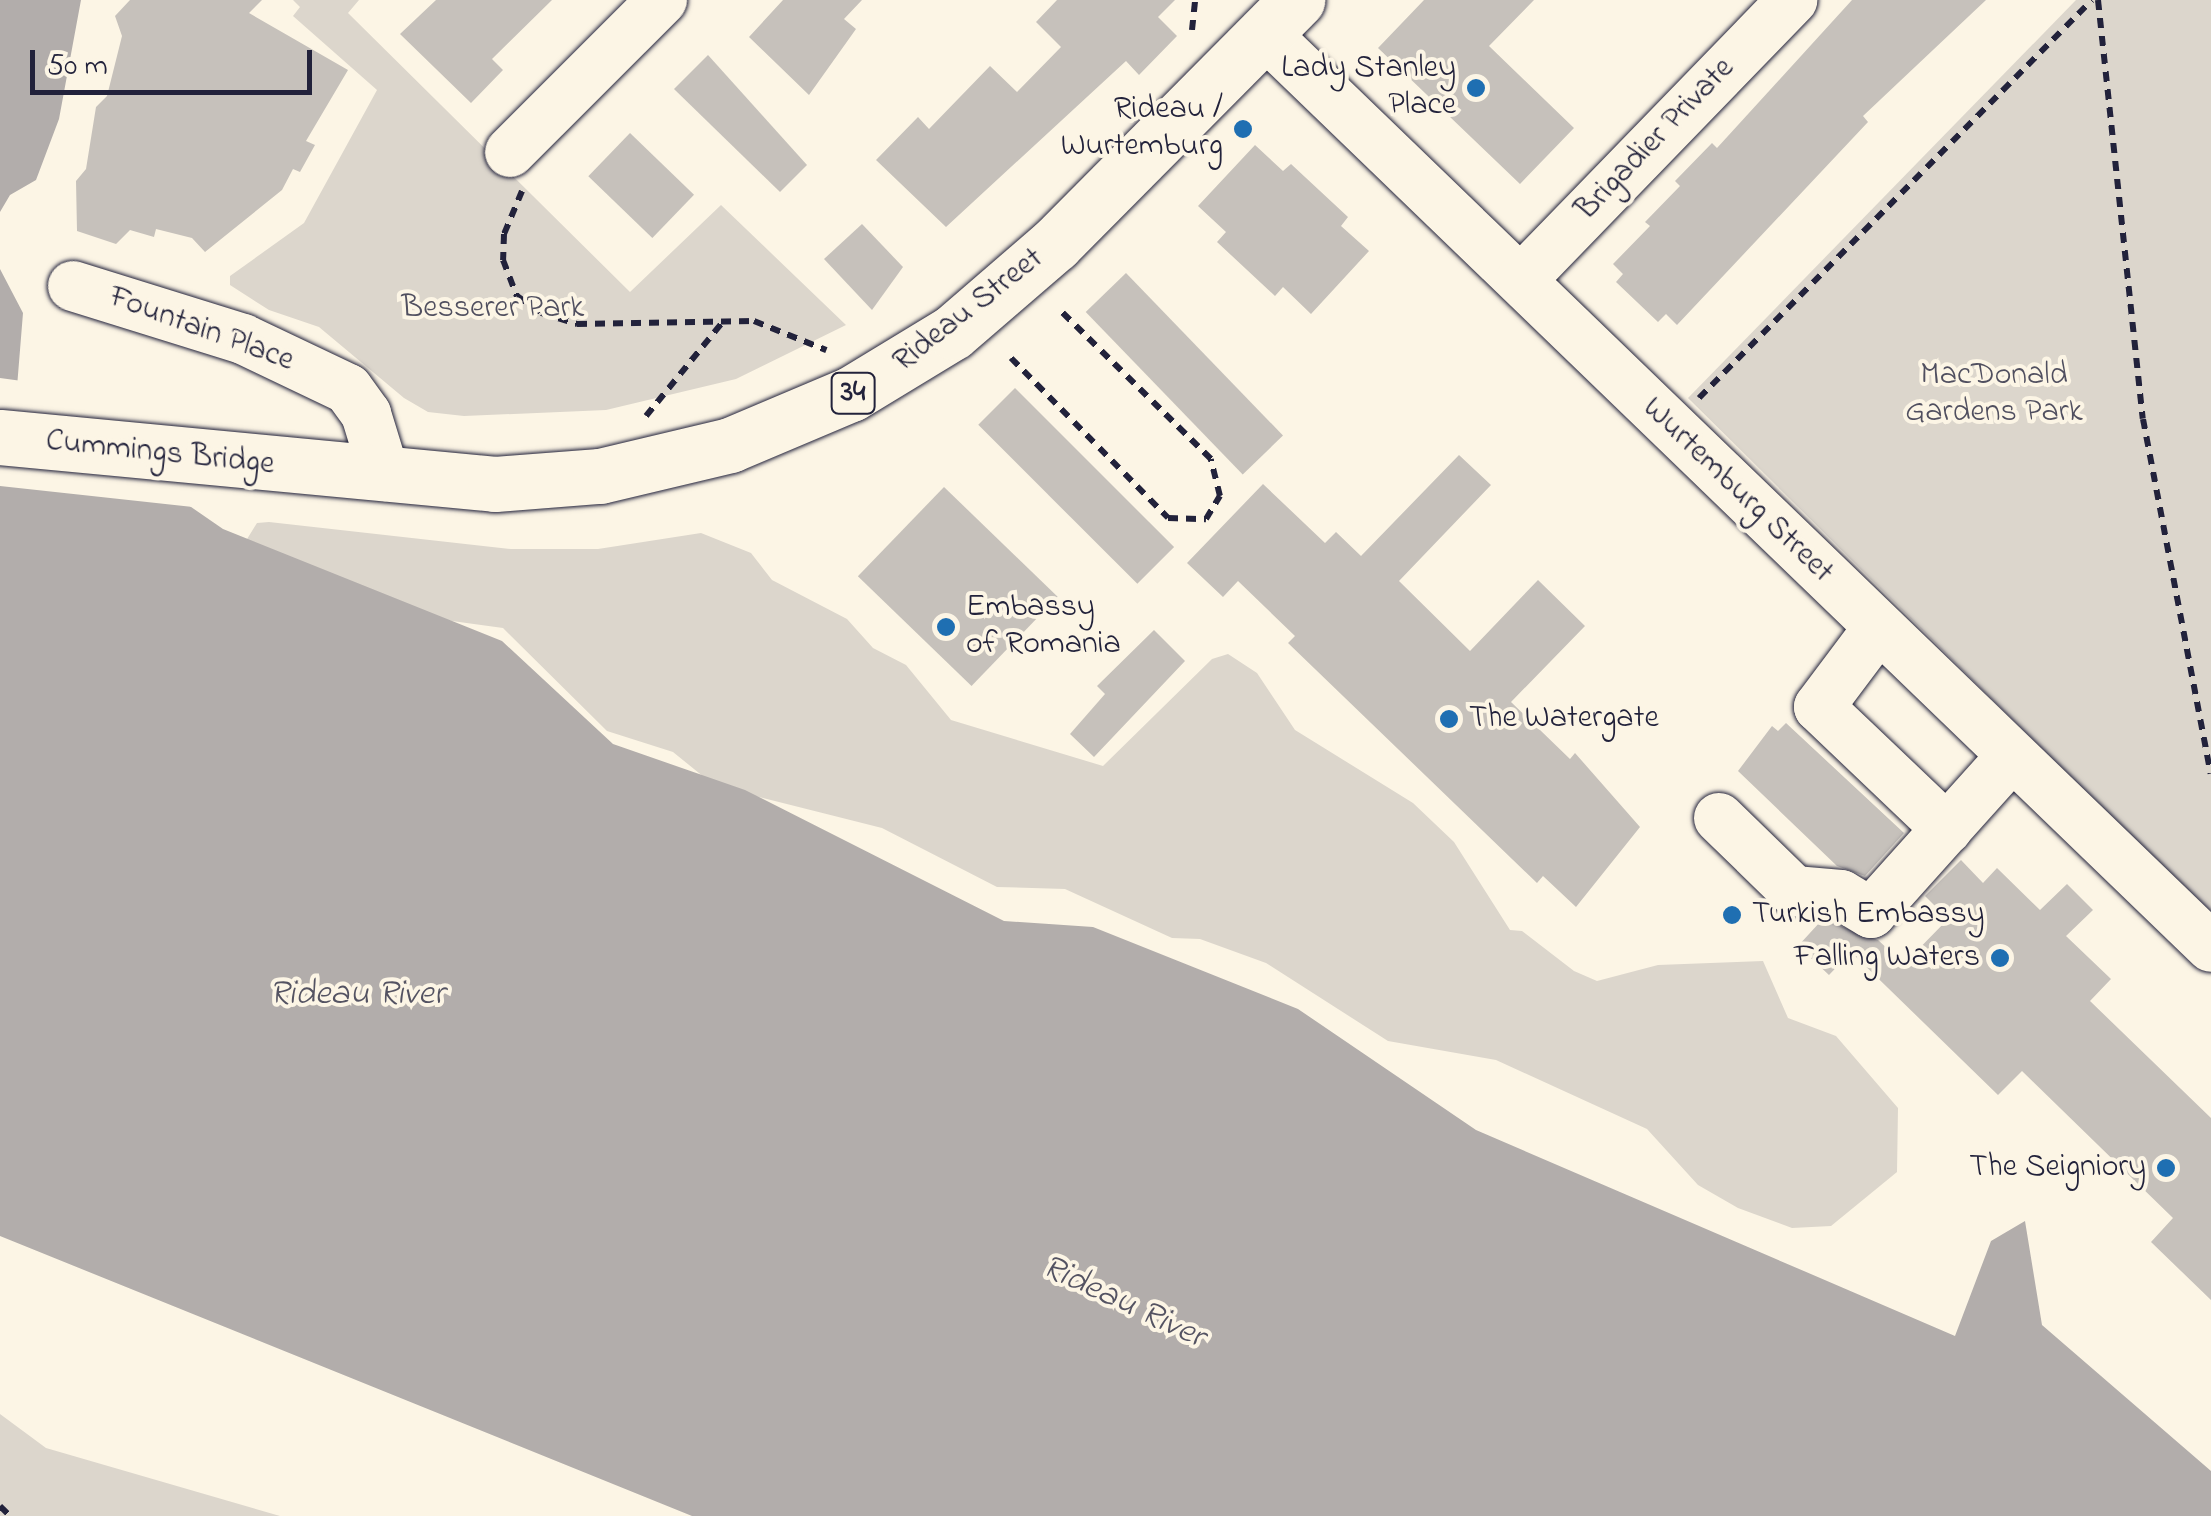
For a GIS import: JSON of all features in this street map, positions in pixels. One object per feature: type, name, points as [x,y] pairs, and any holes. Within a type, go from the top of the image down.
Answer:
[{"type":"main road","name":"Rideau Street","points":[[319,472],[513,484],[639,470],[730,445],[851,394],[1004,291],[1280,17]]},
{"type":"main road","name":"Cummings Bridge","points":[[0,437],[319,472]]},
{"type":"street","points":[[510,152],[662,0]]},
{"type":"street","name":"Brigadier Private","points":[[1521,280],[1792,0]]},
{"type":"street","name":"Wurtemburg Street","points":[[1280,17],[1521,280],[2211,947]]},
{"type":"street","name":"Fountain Place","points":[[73,286],[243,338],[348,389],[366,414],[385,476]]},
{"type":"street","points":[[1879,627],[1819,706],[1947,829]]},
{"type":"street","points":[[1719,818],[1794,891],[1841,894],[1871,913],[2012,756]]},
{"type":"path","points":[[1192,30],[1196,0]]},
{"type":"path","points":[[1671,428],[2095,0]]},
{"type":"path","points":[[2095,0],[2143,419],[2211,774]]},
{"type":"path","points":[[510,152],[523,188],[504,234],[504,260],[517,296],[576,324],[726,318],[826,350]]},
{"type":"path","points":[[1011,358],[1160,510],[1206,519],[1220,496],[1212,459],[1062,312]]},
{"type":"path","points":[[646,416],[726,318]]},
{"type":"path","points":[[0,1506],[10,1516]]},
{"type":"green space","name":"Besserer Park","points":[[293,0],[359,0],[348,13],[630,292],[721,205],[846,325],[736,379],[606,410],[464,416],[428,412],[404,398],[319,327],[269,310],[230,285],[230,276],[304,223],[377,90],[293,16],[300,7]]},
{"type":"green space","name":"MacDonald Gardens Park","points":[[2076,0],[2211,0],[2211,916],[1688,398]]},
{"type":"green space","points":[[257,523],[511,549],[598,549],[701,533],[751,553],[772,580],[847,619],[873,648],[906,665],[951,720],[1103,766],[1212,659],[1228,654],[1257,673],[1295,730],[1413,803],[1454,842],[1510,930],[1522,931],[1574,971],[1597,981],[1658,965],[1763,961],[1788,1018],[1836,1036],[1898,1108],[1897,1172],[1831,1226],[1792,1228],[1738,1208],[1698,1185],[1647,1129],[1496,1060],[1388,1041],[1266,963],[1200,939],[1172,938],[1065,889],[997,887],[882,828],[715,786],[673,752],[607,731],[503,628],[423,617],[244,544]]},
{"type":"green space","points":[[0,1414],[46,1448],[280,1516],[0,1516]]},
{"type":"water","points":[[0,0],[81,0],[59,119],[36,180],[10,195],[0,212]]},
{"type":"water","name":"Rideau River","points":[[0,269],[23,313],[17,387],[223,529],[502,641],[613,744],[745,790],[1004,921],[1093,927],[1298,1009],[1476,1130],[1955,1336],[1991,1241],[2025,1221],[2042,1325],[2211,1471],[2211,1516],[692,1516],[0,1236]]},
{"type":"pier","points":[[0,378],[22,381],[202,508],[0,486]]},
{"type":"building","points":[[130,0],[262,0],[249,13],[348,70],[306,141],[315,145],[300,172],[293,169],[282,190],[205,252],[192,238],[156,229],[154,237],[130,230],[116,244],[77,231],[76,181],[86,169],[96,107],[107,96],[122,36],[115,16]]},
{"type":"building","points":[[436,0],[552,0],[492,59],[503,70],[471,103],[400,34]]},
{"type":"building","points":[[783,0],[862,0],[844,19],[856,29],[809,95],[749,37]]},
{"type":"building","points":[[1057,0],[1175,0],[1158,17],[1177,36],[1139,75],[1126,61],[946,227],[876,160],[918,117],[929,129],[990,66],[1017,92],[1061,47],[1036,22]]},
{"type":"building","name":"Lady Stanley Place","points":[[1424,0],[1534,0],[1489,46],[1574,128],[1520,184],[1378,48]]},
{"type":"building","points":[[1852,0],[1986,0],[1863,116],[1868,122],[1677,325],[1666,314],[1658,322],[1616,282],[1623,274],[1613,264],[1650,226],[1645,222],[1680,186],[1675,181],[1712,143],[1717,148]]},
{"type":"building","points":[[708,55],[807,165],[780,192],[674,89]]},
{"type":"building","points":[[630,133],[694,195],[652,238],[588,176]]},
{"type":"building","points":[[1255,145],[1283,171],[1291,164],[1348,217],[1341,226],[1369,251],[1311,314],[1283,287],[1275,296],[1217,242],[1226,232],[1198,206]]},
{"type":"building","points":[[862,224],[903,267],[872,310],[824,259]]},
{"type":"building","points":[[1126,273],[1283,436],[1243,474],[1086,312]]},
{"type":"building","points":[[1015,388],[1174,547],[1137,584],[978,425]]},
{"type":"building","name":"The Watergate","points":[[1459,455],[1491,485],[1399,581],[1470,651],[1538,580],[1585,626],[1511,702],[1570,759],[1575,753],[1640,827],[1576,907],[1543,876],[1537,883],[1288,643],[1295,636],[1238,581],[1223,597],[1187,563],[1263,484],[1325,543],[1336,532],[1361,556]]},
{"type":"building","points":[[944,487],[1058,597],[972,686],[858,576]]},
{"type":"building","points":[[1154,630],[1185,661],[1094,757],[1070,734],[1105,694],[1097,686]]},
{"type":"building","name":"Turkish Embassy","points":[[1786,723],[1904,833],[1865,876],[1837,866],[1738,771],[1772,726],[1778,731]]},
{"type":"building","points":[[1961,860],[1983,883],[1997,868],[2040,910],[2067,884],[2093,910],[2066,936],[2111,979],[2090,1001],[2211,1118],[2211,1300],[2151,1242],[2173,1218],[2022,1071],[1998,1095],[1851,952],[1829,975],[1798,946],[1820,922],[1832,923],[1878,940],[1904,964],[1948,919],[1925,896]]},
{"type":"place","name":"Lady Stanley Place","points":[[1476,88]]},
{"type":"place","name":"Rideau / Wurtemburg","points":[[1243,129]]},
{"type":"place","name":"Embassy of Romania","points":[[946,627]]},
{"type":"place","name":"The Watergate","points":[[1449,719]]},
{"type":"place","name":"Turkish Embassy","points":[[1732,915]]},
{"type":"place","name":"Falling Waters","points":[[2000,958]]},
{"type":"place","name":"The Seigniory","points":[[2166,1168]]}]
